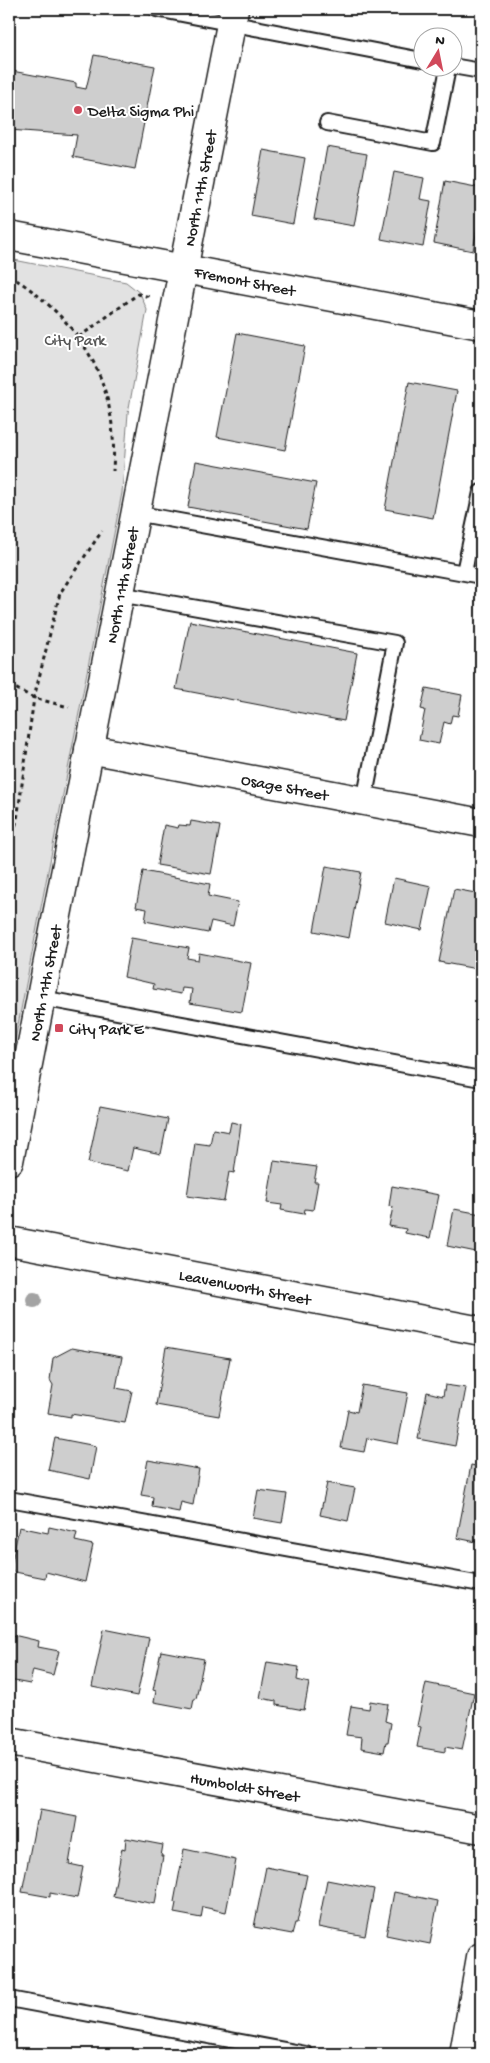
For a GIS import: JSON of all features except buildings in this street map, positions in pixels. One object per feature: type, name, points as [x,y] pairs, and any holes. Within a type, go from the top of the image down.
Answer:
[{"type":"street","name":"North 11th Street","points":[[9,1161],[232,16]]},
{"type":"street","name":"Fremont Street","points":[[9,236],[481,325]]},
{"type":"street","name":"Osage Street","points":[[89,749],[481,823]]},
{"type":"street","name":"Leavenworth Street","points":[[9,1241],[481,1330]]},
{"type":"street","name":"Humboldt Street","points":[[9,1742],[481,1829]]},
{"type":"street","points":[[464,2054],[481,1957]]},
{"type":"lane","points":[[156,9],[232,16],[412,58]]},
{"type":"lane","points":[[462,68],[481,71]]},
{"type":"lane","points":[[327,123],[432,143],[446,78]]},
{"type":"lane","points":[[464,572],[481,492]]},
{"type":"lane","points":[[135,513],[481,576]]},
{"type":"lane","points":[[120,594],[395,643],[364,801]]},
{"type":"lane","points":[[41,998],[481,1079]]},
{"type":"lane","points":[[9,1499],[481,1584]]},
{"type":"lane","points":[[9,2000],[306,2054]]},
{"type":"path","points":[[9,276],[41,298],[79,337],[93,361],[105,388],[112,418],[114,451],[112,475]]},
{"type":"path","points":[[79,337],[138,294]]},
{"type":"path","points":[[9,849],[17,820],[34,698],[60,593],[102,530]]},
{"type":"green space","name":"City Park","points":[[9,259],[126,282],[140,293],[147,310],[128,413],[122,493],[9,1071]]},
{"type":"place","name":"Delta Sigma Phi","points":[[78,110]]},
{"type":"place","name":"City Park E","points":[[59,1028]]}]
